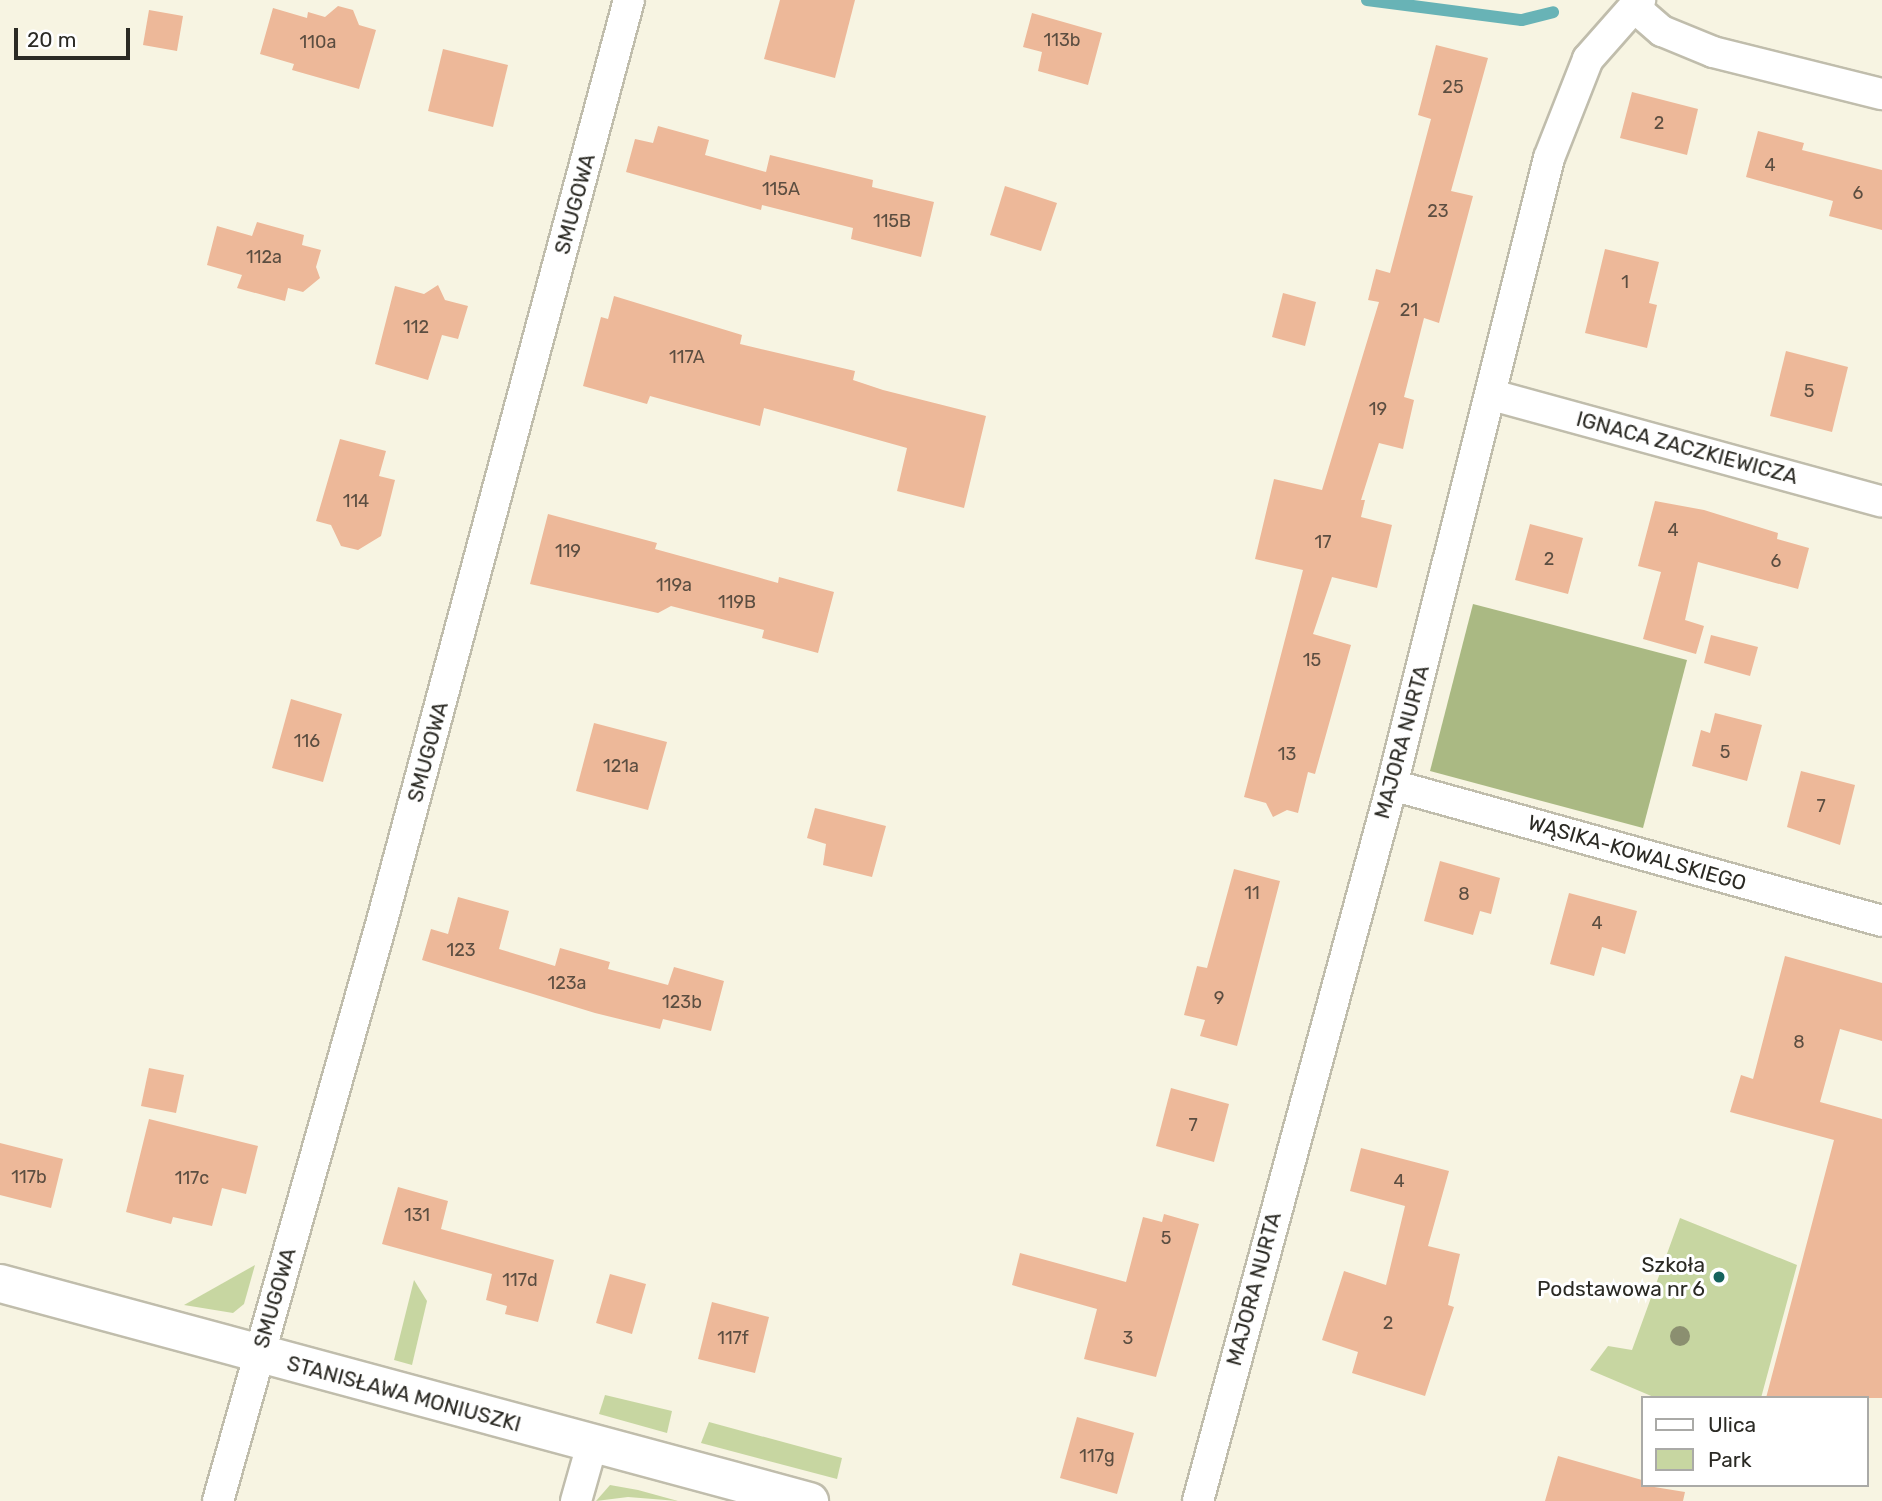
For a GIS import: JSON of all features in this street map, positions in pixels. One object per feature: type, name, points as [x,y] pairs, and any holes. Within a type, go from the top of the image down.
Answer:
[{"type":"street","name":"SMUGOWA","points":[[218,1501],[382,921],[629,0]]},
{"type":"street","points":[[1637,3],[1662,31],[1713,52],[1882,94]]},
{"type":"street","name":"MAJORA NURTA","points":[[1198,1501],[1392,785],[1492,396],[1549,158],[1588,59],[1637,3]]},
{"type":"street","name":"IGNACA ZACZKIEWICZA","points":[[1492,396],[1882,502]]},
{"type":"street","name":"WĄSIKA-KOWALSKIEGO","points":[[1392,785],[1882,921]]},
{"type":"street","name":"STANISŁAWA MONIUSZKI","points":[[0,1283],[592,1445],[808,1501]]},
{"type":"street","points":[[576,1501],[592,1445]]},
{"type":"green space","points":[[1473,604],[1687,660],[1643,828],[1430,771]]},
{"type":"green space","points":[[1680,1218],[1797,1265],[1762,1396],[1651,1396],[1590,1370],[1608,1346],[1632,1350]]},
{"type":"green space","points":[[255,1265],[244,1304],[233,1313],[184,1305]]},
{"type":"green space","points":[[414,1280],[427,1301],[412,1365],[394,1360]]},
{"type":"green space","points":[[605,1395],[672,1411],[667,1433],[599,1414]]},
{"type":"green space","points":[[709,1422],[842,1458],[837,1479],[701,1443]]},
{"type":"green space","points":[[610,1485],[678,1501],[628,1497],[596,1501]]},
{"type":"building","points":[[780,0],[855,0],[835,78],[764,59]]},
{"type":"building","points":[[338,6],[353,10],[359,25],[376,30],[359,89],[292,70],[294,64],[260,54],[273,8],[307,18],[308,12],[325,17]]},
{"type":"building","points":[[149,10],[183,16],[177,51],[143,45]]},
{"type":"building","points":[[1032,13],[1102,33],[1088,85],[1038,71],[1042,52],[1023,47]]},
{"type":"building","points":[[1436,45],[1488,58],[1451,191],[1473,196],[1439,323],[1424,318],[1404,397],[1414,400],[1403,449],[1379,443],[1361,500],[1365,500],[1361,517],[1392,525],[1377,588],[1332,577],[1313,634],[1351,645],[1315,774],[1308,772],[1298,813],[1287,810],[1273,817],[1266,803],[1244,797],[1303,570],[1255,559],[1274,479],[1322,490],[1379,302],[1368,300],[1376,269],[1390,273],[1431,119],[1418,115]]},
{"type":"building","points":[[443,49],[508,65],[493,127],[428,111]]},
{"type":"building","points":[[1632,92],[1698,109],[1687,155],[1620,138]]},
{"type":"building","points":[[658,126],[709,140],[705,155],[766,172],[770,155],[873,180],[872,187],[934,202],[921,257],[851,239],[853,228],[762,205],[761,210],[626,172],[635,139],[653,143]]},
{"type":"building","points":[[1758,131],[1804,143],[1802,150],[1882,170],[1882,230],[1829,216],[1833,201],[1746,177]]},
{"type":"building","points":[[1005,186],[1057,203],[1041,251],[990,235]]},
{"type":"building","points":[[257,222],[304,235],[302,245],[321,250],[316,267],[320,278],[303,292],[288,288],[285,301],[237,288],[242,275],[207,265],[217,226],[252,236]]},
{"type":"building","points":[[1605,249],[1659,262],[1649,303],[1657,305],[1647,348],[1585,333]]},
{"type":"building","points":[[438,285],[445,300],[468,306],[458,339],[442,335],[428,380],[375,364],[395,286],[424,294]]},
{"type":"building","points":[[1283,293],[1316,302],[1305,346],[1272,337]]},
{"type":"building","points":[[614,296],[742,335],[740,344],[855,371],[853,380],[986,416],[964,508],[897,491],[907,448],[764,408],[760,426],[650,396],[647,404],[583,386],[601,317],[608,319]]},
{"type":"building","points":[[1786,351],[1848,367],[1832,432],[1770,416]]},
{"type":"building","points":[[340,439],[386,451],[379,476],[395,480],[381,536],[358,550],[341,546],[331,525],[316,521]]},
{"type":"building","points":[[1655,501],[1704,510],[1778,533],[1777,539],[1809,548],[1798,589],[1698,562],[1685,620],[1704,626],[1696,654],[1643,639],[1661,572],[1638,566]]},
{"type":"building","points":[[548,514],[657,543],[655,549],[778,583],[779,577],[834,592],[818,653],[762,638],[764,630],[671,606],[658,613],[530,584]]},
{"type":"building","points":[[1530,524],[1583,538],[1568,594],[1515,580]]},
{"type":"building","points":[[1711,635],[1758,647],[1750,676],[1704,663]]},
{"type":"building","points":[[291,699],[342,714],[323,782],[272,768]]},
{"type":"building","points":[[1715,713],[1762,725],[1747,781],[1692,766],[1701,730],[1710,733]]},
{"type":"building","points":[[594,723],[667,742],[648,810],[576,791]]},
{"type":"building","points":[[1801,771],[1855,785],[1840,845],[1787,827]]},
{"type":"building","points":[[815,808],[886,826],[872,877],[823,865],[826,844],[807,838]]},
{"type":"building","points":[[1440,861],[1500,878],[1491,914],[1480,911],[1473,935],[1424,921]]},
{"type":"building","points":[[1234,869],[1280,881],[1237,1046],[1200,1036],[1205,1020],[1184,1015],[1197,966],[1207,968]]},
{"type":"building","points":[[1569,893],[1637,911],[1625,954],[1602,947],[1594,976],[1550,964]]},
{"type":"building","points":[[458,897],[509,911],[499,949],[555,966],[560,948],[610,962],[608,969],[668,985],[674,967],[724,981],[711,1031],[663,1019],[660,1029],[595,1013],[422,960],[431,929],[448,934]]},
{"type":"building","points":[[1785,956],[1882,983],[1882,1041],[1840,1029],[1820,1102],[1882,1119],[1882,1398],[1767,1396],[1834,1140],[1730,1112],[1741,1075],[1753,1079]]},
{"type":"building","points":[[149,1068],[184,1075],[176,1113],[141,1106]]},
{"type":"building","points":[[1171,1088],[1229,1104],[1214,1162],[1156,1146]]},
{"type":"building","points":[[149,1119],[258,1146],[246,1194],[222,1188],[212,1226],[173,1217],[171,1224],[126,1212]]},
{"type":"building","points":[[0,1143],[63,1159],[51,1208],[0,1195]]},
{"type":"building","points":[[1361,1148],[1449,1171],[1428,1246],[1460,1254],[1448,1305],[1454,1307],[1425,1396],[1352,1373],[1358,1352],[1322,1340],[1344,1271],[1386,1285],[1405,1206],[1350,1191]]},
{"type":"building","points":[[398,1187],[448,1201],[441,1229],[554,1260],[538,1322],[505,1314],[507,1306],[486,1300],[492,1274],[382,1244]]},
{"type":"building","points":[[1164,1214],[1199,1224],[1156,1377],[1084,1359],[1097,1309],[1012,1285],[1020,1253],[1126,1282],[1143,1217],[1162,1222]]},
{"type":"building","points":[[610,1274],[646,1284],[632,1334],[596,1323]]},
{"type":"building","points":[[712,1302],[769,1317],[755,1373],[698,1359]]},
{"type":"building","points":[[1077,1417],[1134,1433],[1117,1494],[1060,1478]]},
{"type":"building","points":[[1558,1456],[1640,1479],[1640,1487],[1685,1492],[1683,1501],[1545,1501]]},
{"type":"waterway","points":[[1367,0],[1522,20],[1553,12]]},
{"type":"place","name":"Szkoła Podstawowa nr 6","points":[[1719,1277]]}]
